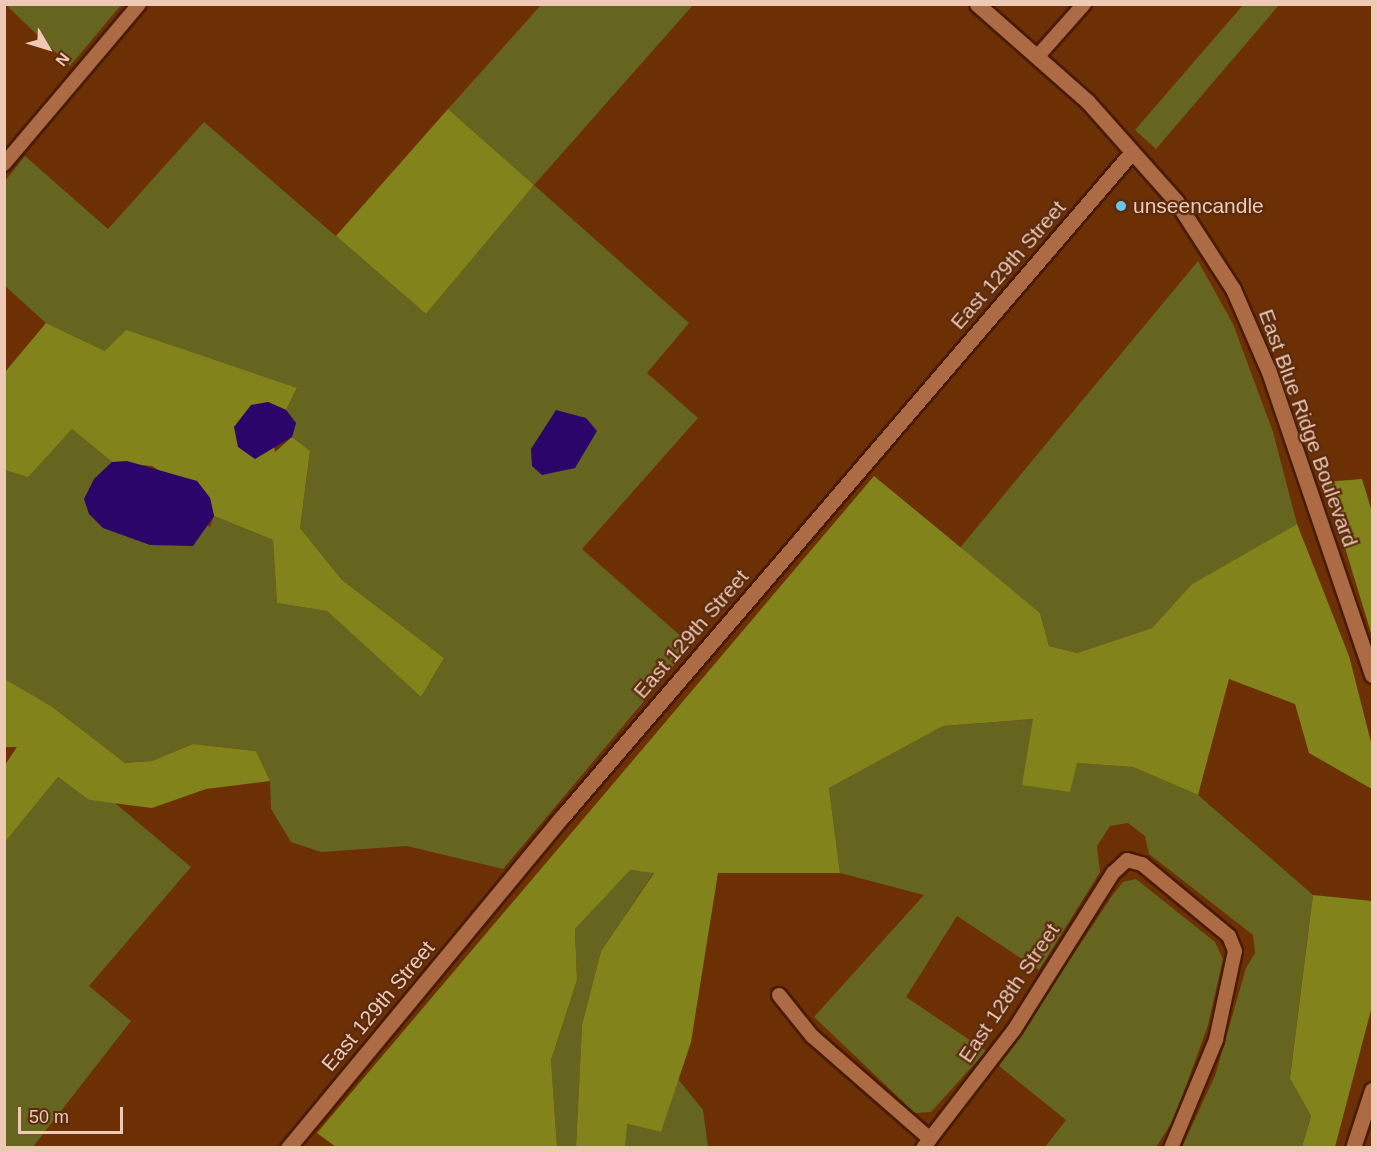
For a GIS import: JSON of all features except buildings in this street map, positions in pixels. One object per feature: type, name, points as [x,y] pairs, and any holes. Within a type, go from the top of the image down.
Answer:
[{"type":"main road","name":"East Blue Ridge Boulevard","points":[[977,4],[1037,57],[1132,152],[1176,201],[1233,289],[1269,372],[1372,675]]},
{"type":"main road","name":"East 129th Street","points":[[288,1148],[563,816],[1132,152]]},
{"type":"main road","points":[[1353,1148],[1372,1090]]},
{"type":"street","points":[[4,164],[139,4]]},
{"type":"street","points":[[1037,57],[1084,4]]},
{"type":"street","name":"East 128th Street","points":[[926,1143],[1014,1030],[1113,873],[1127,860],[1142,864],[1229,936],[1236,951],[1216,1040],[1171,1148]]},
{"type":"street","points":[[779,995],[812,1036],[926,1143]]},
{"type":"shaded area","points":[[5,4],[121,4],[121,5],[70,66]]},
{"type":"shaded area","points":[[1244,4],[1279,5],[1156,149],[1135,130]]},
{"type":"shaded area","points":[[541,5],[693,5],[534,185],[448,109]]},
{"type":"shaded area","points":[[448,109],[534,185],[426,314],[336,236]]},
{"type":"shaded area","points":[[204,122],[426,314],[534,185],[689,323],[647,373],[698,418],[582,549],[691,645],[503,869],[407,846],[321,852],[291,842],[271,809],[270,781],[256,751],[193,744],[152,761],[125,763],[51,706],[5,679],[5,470],[28,476],[72,429],[112,462],[94,479],[210,527],[214,516],[273,540],[277,603],[327,611],[421,697],[444,658],[342,580],[300,528],[310,451],[292,437],[296,423],[286,410],[297,389],[105,351],[46,323],[5,286],[5,181],[25,156],[108,229]]},
{"type":"shaded area","points":[[1198,261],[1233,324],[1273,432],[1297,524],[1192,584],[1152,628],[1077,653],[1049,646],[1040,613],[959,549]]},
{"type":"shaded area","points":[[46,323],[105,351],[126,330],[297,388],[286,410],[268,402],[275,452],[292,437],[310,451],[300,528],[342,580],[444,658],[421,697],[327,611],[277,603],[273,540],[214,516],[210,498],[197,481],[169,477],[152,466],[112,462],[72,429],[28,477],[5,470],[5,372]]},
{"type":"shaded area","points":[[268,402],[286,410],[296,423],[292,437],[255,459],[238,447],[234,427],[251,405]]},
{"type":"shaded area","points":[[556,410],[586,418],[597,431],[575,468],[542,475],[532,466],[531,449]]},
{"type":"shaded area","points":[[127,461],[197,481],[210,498],[214,516],[193,546],[150,545],[103,528],[89,514],[84,499],[94,479],[112,462]]},
{"type":"shaded area","points":[[874,476],[1040,613],[1049,646],[1077,653],[1152,628],[1192,584],[1297,524],[1349,656],[1372,746],[1372,789],[1309,753],[1295,704],[1229,679],[1198,795],[1133,767],[1077,763],[1070,792],[1022,785],[1033,719],[943,726],[829,788],[840,873],[718,873],[691,1042],[661,1132],[627,1124],[625,1147],[576,1147],[582,1025],[601,951],[654,873],[630,870],[575,929],[577,980],[551,1060],[557,1147],[336,1147],[317,1133]]},
{"type":"shaded area","points":[[1362,479],[1372,512],[1372,636],[1325,482]]},
{"type":"shaded area","points":[[5,679],[51,706],[125,763],[152,761],[193,744],[256,751],[270,781],[206,789],[152,808],[89,800],[58,777],[5,842],[5,765],[17,747],[5,747]]},
{"type":"shaded area","points":[[1034,719],[1077,763],[1133,767],[1198,795],[1313,895],[1290,1077],[1311,1116],[1302,1147],[1182,1147],[1215,1076],[1246,968],[1255,953],[1253,935],[1149,854],[1145,836],[1128,823],[1110,826],[1097,846],[1100,872],[1039,970],[957,916],[906,997],[986,1051],[931,1112],[915,1113],[814,1017],[924,895],[840,873],[829,788],[943,726]]},
{"type":"shaded area","points":[[58,777],[89,800],[115,803],[191,867],[89,986],[131,1021],[33,1147],[5,1148],[5,842]]},
{"type":"shaded area","points":[[629,870],[654,872],[601,951],[582,1025],[576,1147],[557,1147],[551,1060],[577,980],[575,929]]},
{"type":"shaded area","points":[[1136,879],[1215,942],[1223,959],[1208,1025],[1174,1119],[1156,1147],[1045,1147],[1066,1120],[999,1066],[1112,896],[1123,882]]},
{"type":"shaded area","points":[[1313,895],[1372,901],[1371,1010],[1335,1147],[1302,1147],[1311,1116],[1290,1078]]},
{"type":"shaded area","points":[[678,1079],[703,1110],[708,1147],[625,1148],[626,1124],[661,1132]]},
{"type":"place","name":"unseencandle","points":[[1121,206]]}]
